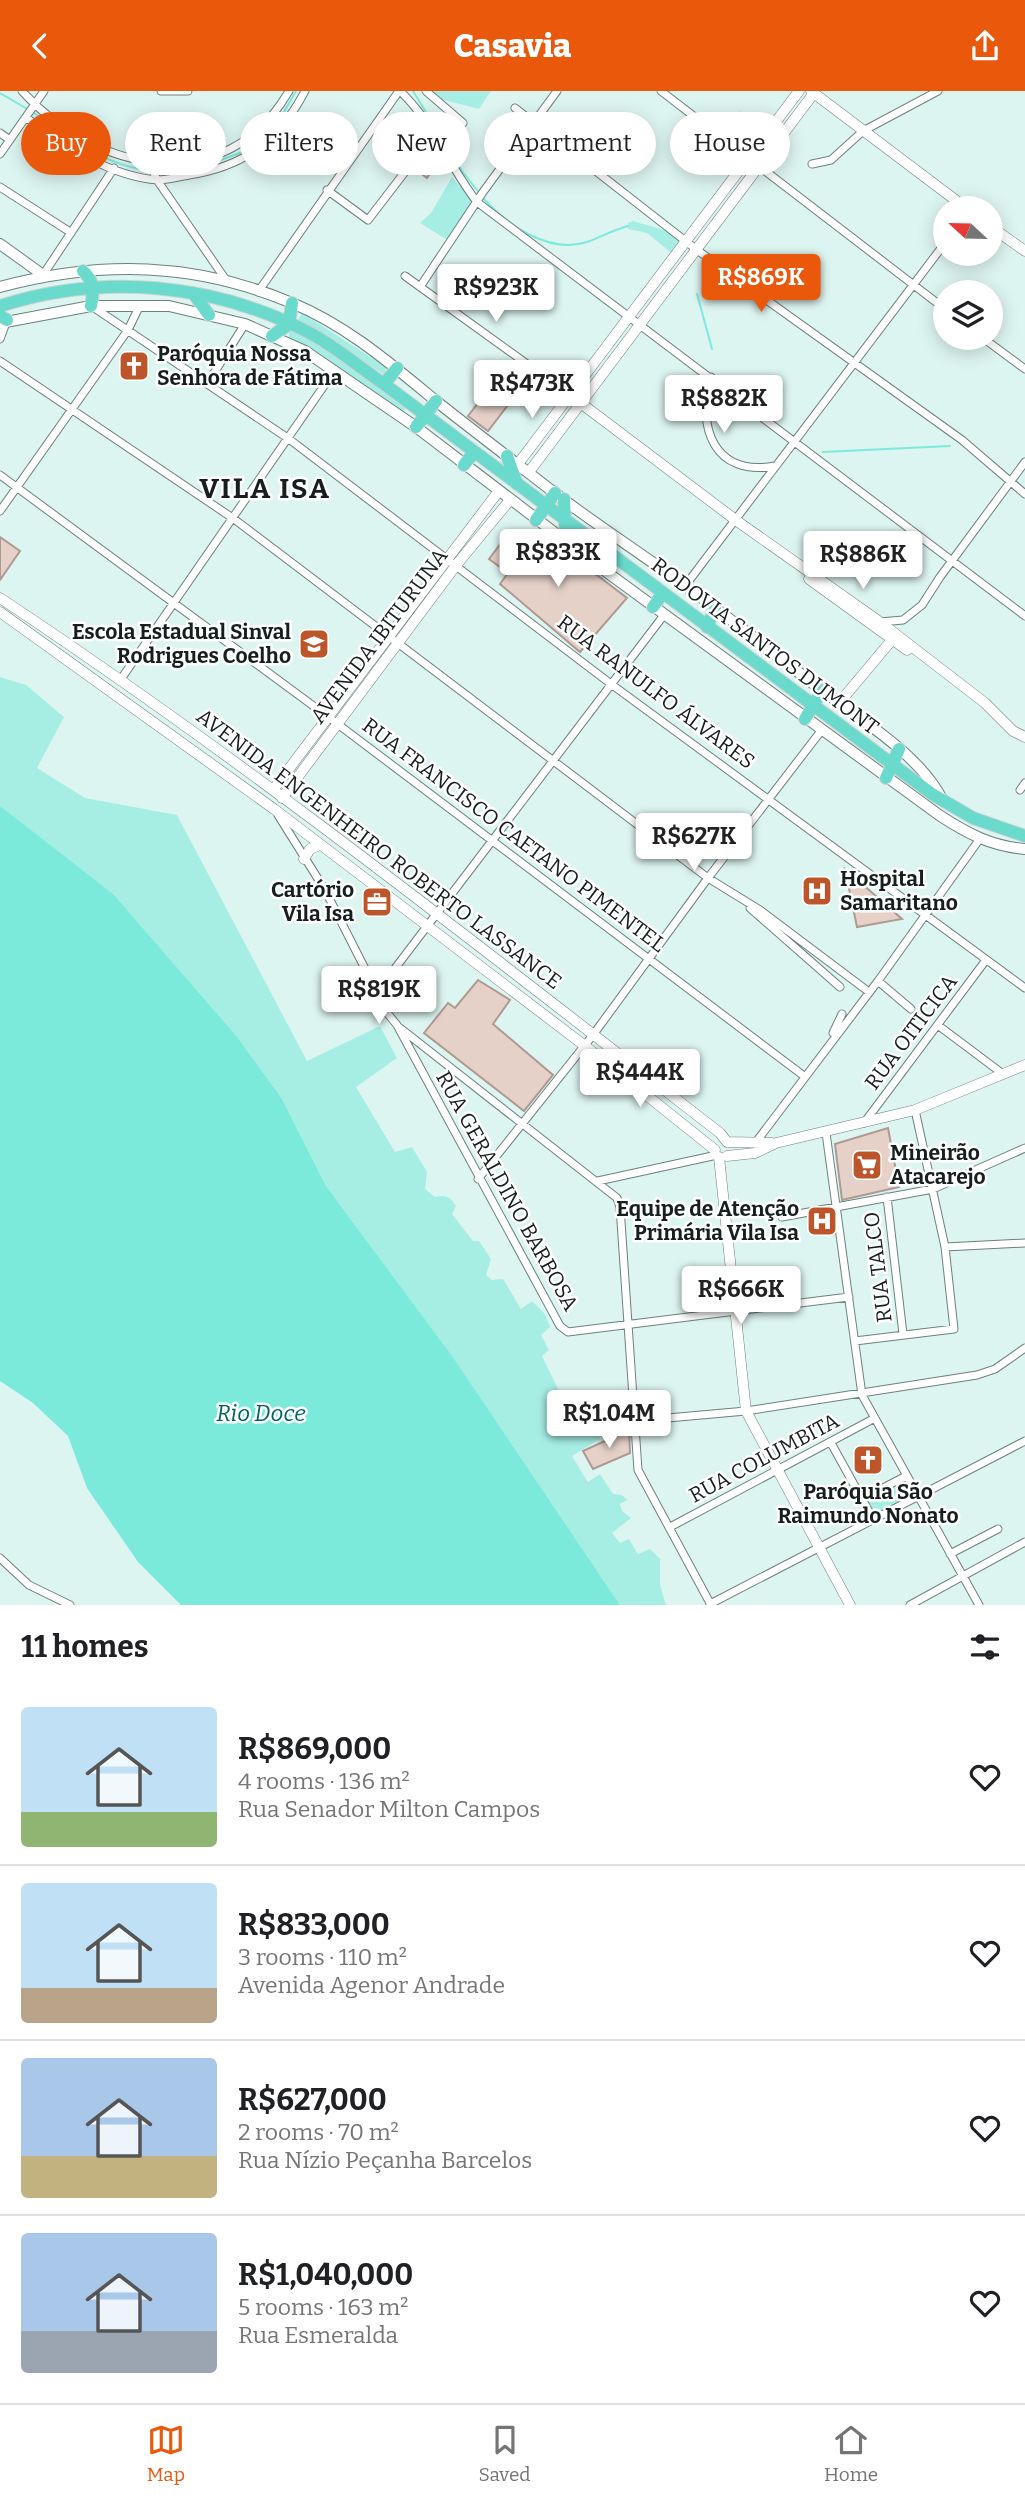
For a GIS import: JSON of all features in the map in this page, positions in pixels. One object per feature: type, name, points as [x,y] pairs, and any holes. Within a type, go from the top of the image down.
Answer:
[{"type":"highway","points":[[83,271],[90,278],[93,287],[91,306]]},
{"type":"highway","name":"RODOVIA SANTOS DUMONT","points":[[0,306],[49,292],[119,285],[193,293],[258,311],[325,342],[893,766],[943,801],[974,818],[1025,836]]},
{"type":"highway","points":[[193,293],[209,315]]},
{"type":"highway","points":[[272,336],[289,324],[292,303]]},
{"type":"highway","points":[[384,384],[397,368]]},
{"type":"highway","points":[[415,426],[436,401]]},
{"type":"highway","points":[[464,465],[474,451]]},
{"type":"highway","points":[[507,456],[517,484]]},
{"type":"highway","points":[[536,520],[547,506],[560,496]]},
{"type":"highway","points":[[560,496],[566,542]]},
{"type":"highway","points":[[597,565],[607,551]]},
{"type":"highway","points":[[653,607],[663,593]]},
{"type":"highway","points":[[707,627],[715,608]]},
{"type":"highway","points":[[805,719],[822,690]]},
{"type":"highway","points":[[886,778],[899,749]]},
{"type":"main road","points":[[0,244],[43,275]]},
{"type":"main road","points":[[0,287],[43,275],[130,267],[226,280],[292,303],[346,331],[507,456],[715,608],[899,749],[938,790],[943,801]]},
{"type":"main road","points":[[2,320],[91,306],[169,306],[245,324],[272,336],[335,369],[415,426],[498,492],[886,778],[979,840],[1025,849]]},
{"type":"street","points":[[22,91],[60,127],[84,140],[125,154]]},
{"type":"street","points":[[30,112],[44,91]]},
{"type":"street","points":[[161,91],[188,91]]},
{"type":"street","points":[[226,150],[251,139],[268,122],[289,91]]},
{"type":"street","points":[[111,167],[157,180],[219,171],[238,163],[255,151],[285,122],[305,91]]},
{"type":"street","points":[[258,292],[399,91],[420,112]]},
{"type":"street","points":[[426,91],[450,112]]},
{"type":"street","points":[[541,112],[557,91]]},
{"type":"street","points":[[661,91],[689,112]]},
{"type":"street","points":[[783,112],[799,91]]},
{"type":"street","points":[[812,164],[836,157],[863,131],[938,91]]},
{"type":"street","points":[[790,124],[813,92],[950,196]]},
{"type":"street","points":[[515,108],[520,112]]},
{"type":"street","points":[[0,154],[21,125]]},
{"type":"street","points":[[0,133],[10,140]]},
{"type":"street","points":[[43,275],[114,168]]},
{"type":"street","points":[[155,175],[226,280]]},
{"type":"street","points":[[327,190],[368,220],[403,175]]},
{"type":"street","points":[[458,175],[477,202],[536,249],[711,377],[794,443],[1025,616]]},
{"type":"street","points":[[420,287],[495,175]]},
{"type":"street","points":[[602,175],[697,250],[962,440],[1025,494]]},
{"type":"street","points":[[518,464],[736,175]]},
{"type":"street","points":[[529,472],[753,175]]},
{"type":"street","points":[[772,175],[933,300]]},
{"type":"street","points":[[0,187],[70,232]]},
{"type":"street","points":[[1003,235],[1025,251]]},
{"type":"street","points":[[685,586],[737,521],[775,466],[933,259]]},
{"type":"street","points":[[405,276],[570,394],[737,521],[880,622],[985,703],[1013,731],[1025,737]]},
{"type":"street","points":[[0,511],[128,330],[140,305]]},
{"type":"street","name":"RUA RANULFO ÁLVARES","points":[[91,306],[289,439],[457,564],[611,684],[1025,988]]},
{"type":"street","points":[[0,339],[2,320]]},
{"type":"street","points":[[207,384],[245,324]]},
{"type":"street","points":[[999,350],[1025,369]]},
{"type":"street","points":[[0,361],[234,519],[396,644],[745,903],[841,987]]},
{"type":"street","points":[[121,678],[234,519],[335,369]]},
{"type":"street","points":[[711,377],[704,400],[708,434],[713,447],[738,464],[754,468],[775,466]]},
{"type":"street","points":[[880,622],[903,620],[914,614],[1025,461]]},
{"type":"street","name":"RUA FRANCISCO CAETANO PIMENTEL","points":[[0,475],[332,719],[804,1076]]},
{"type":"street","name":"AVENIDA IBITURUNA","points":[[282,798],[387,637],[498,492]]},
{"type":"street","name":"AVENIDA IBITURUNA","points":[[273,790],[396,644],[510,500]]},
{"type":"street","points":[[768,542],[810,579],[891,641],[938,667]]},
{"type":"street","name":"AVENIDA ENGENHEIRO ROBERTO LASSANCE","points":[[0,598],[121,678],[273,790],[664,1089],[727,1142]]},
{"type":"street","name":"AVENIDA ENGENHEIRO ROBERTO LASSANCE","points":[[0,613],[274,809],[585,1046],[720,1154]]},
{"type":"street","points":[[377,992],[664,615]]},
{"type":"street","points":[[839,703],[891,641]]},
{"type":"street","points":[[478,1178],[585,1046],[708,878],[821,731]]},
{"type":"street","points":[[205,759],[212,747]]},
{"type":"street","points":[[1020,790],[1025,783]]},
{"type":"street","name":"RUA GERALDINO BARBOSA","points":[[274,809],[324,890],[388,1014],[397,1025],[560,1326],[568,1332],[628,1327]]},
{"type":"street","points":[[755,1142],[878,981],[979,840]]},
{"type":"street","points":[[304,859],[310,849],[320,845]]},
{"type":"street","points":[[745,903],[760,909],[869,992]]},
{"type":"street","name":"RUA OITICICA","points":[[863,1124],[986,960]]},
{"type":"street","points":[[878,981],[911,1009]]},
{"type":"street","points":[[825,1049],[842,1014]]},
{"type":"street","points":[[397,1025],[525,1122],[617,1198],[621,1207],[638,1470],[651,1499],[670,1527],[710,1605],[1025,1441]]},
{"type":"street","points":[[939,1026],[1003,1074]]},
{"type":"street","points":[[850,1605],[776,1472],[746,1411],[734,1313],[720,1142],[776,1143],[863,1124],[915,1110],[1025,1065]]},
{"type":"street","points":[[655,1101],[664,1089]]},
{"type":"street","points":[[855,1341],[954,1329],[945,1247],[915,1110]]},
{"type":"street","points":[[826,1133],[862,1395],[979,1605]]},
{"type":"street","points":[[598,1181],[720,1154],[755,1153],[776,1143]]},
{"type":"street","points":[[782,1217],[933,1189],[1025,1148]]},
{"type":"street","name":"RUA TALCO","points":[[887,1197],[903,1334]]},
{"type":"street","points":[[945,1247],[1025,1243]]},
{"type":"street","points":[[628,1327],[849,1297]]},
{"type":"street","points":[[634,1420],[746,1411],[977,1375],[995,1369],[1024,1351]]},
{"type":"street","name":"RUA COLUMBITA","points":[[670,1527],[875,1418]]},
{"type":"street","points":[[831,1443],[873,1518]]},
{"type":"street","points":[[862,1499],[905,1475]]},
{"type":"street","points":[[950,1554],[998,1529]]},
{"type":"street","points":[[910,1605],[1025,1542]]},
{"type":"street","points":[[0,1558],[29,1585],[69,1605]]},
{"type":"shaded area","points":[[431,91],[491,91],[479,109],[444,100]]},
{"type":"shaded area","points":[[452,177],[474,203],[449,241],[420,223],[431,213]]},
{"type":"shaded area","points":[[633,221],[675,233],[685,240],[674,255],[647,233],[628,229],[628,223]]},
{"type":"shaded area","points":[[302,313],[386,367],[385,375],[298,320]]},
{"type":"shaded area","points":[[289,330],[320,344],[404,405],[405,410],[399,412],[332,363],[289,337]]},
{"type":"shaded area","points":[[0,677],[26,685],[64,717],[37,768],[85,798],[177,815],[307,1061],[380,1026],[397,1058],[356,1087],[395,1152],[412,1147],[427,1172],[425,1189],[435,1197],[445,1196],[454,1203],[456,1206],[452,1214],[473,1241],[479,1241],[491,1259],[486,1275],[492,1280],[503,1279],[521,1309],[532,1301],[545,1314],[550,1327],[541,1335],[549,1350],[542,1356],[567,1408],[576,1410],[572,1422],[576,1429],[595,1426],[600,1439],[572,1456],[588,1482],[600,1474],[613,1494],[622,1495],[627,1500],[620,1504],[622,1511],[631,1518],[612,1533],[620,1543],[629,1539],[638,1554],[650,1549],[660,1559],[660,1585],[666,1605],[620,1605],[453,1357],[326,1186],[282,1099],[49,847],[0,806]]},
{"type":"shaded area","points":[[902,1479],[911,1496],[874,1517],[864,1499]]},
{"type":"water","name":"Rio Doce","points":[[0,806],[113,894],[237,1037],[282,1099],[326,1186],[453,1357],[620,1605],[181,1605],[138,1562],[87,1488],[68,1436],[33,1403],[0,1381]]},
{"type":"building","points":[[491,386],[511,401],[488,431],[468,416]]},
{"type":"building","points":[[539,531],[627,598],[580,652],[500,584],[508,573],[489,559],[505,538],[524,552]]},
{"type":"building","points":[[0,537],[20,551],[0,580]]},
{"type":"building","points":[[845,869],[902,919],[857,927]]},
{"type":"building","points":[[478,980],[510,1000],[493,1024],[553,1075],[524,1111],[424,1033],[448,1003],[455,1008]]},
{"type":"building","name":"Mineirão Atacarejo","points":[[888,1128],[899,1187],[842,1200],[835,1144]]},
{"type":"building","points":[[629,1430],[630,1453],[593,1469],[583,1451]]},
{"type":"waterway","points":[[284,112],[296,91]]},
{"type":"waterway","points":[[413,91],[462,171],[480,194]]},
{"type":"waterway","points":[[0,93],[29,110]]},
{"type":"waterway","points":[[226,158],[240,153]]},
{"type":"waterway","points":[[111,160],[125,165]]},
{"type":"waterway","points":[[483,198],[504,218],[530,235],[558,244],[587,242],[628,226]]},
{"type":"waterway","points":[[697,294],[712,349]]},
{"type":"waterway","points":[[823,452],[950,446]]},
{"type":"place","name":"Paróquia Nossa Senhora de Fátima","points":[[134,366]]},
{"type":"place","name":"Escola Estadual Sinval Rodrigues Coelho","points":[[314,644]]},
{"type":"place","name":"Hospital Samaritano","points":[[817,891]]},
{"type":"place","name":"Cartório Vila Isa","points":[[377,902]]},
{"type":"place","name":"Mineirão Atacarejo","points":[[867,1165]]},
{"type":"place","name":"Equipe de Atenção Primária Vila Isa","points":[[822,1221]]},
{"type":"place","name":"Paróquia São Raimundo Nonato","points":[[868,1460]]},
{"type":"district","name":"VILA ISA","points":[[265,488]]}]
